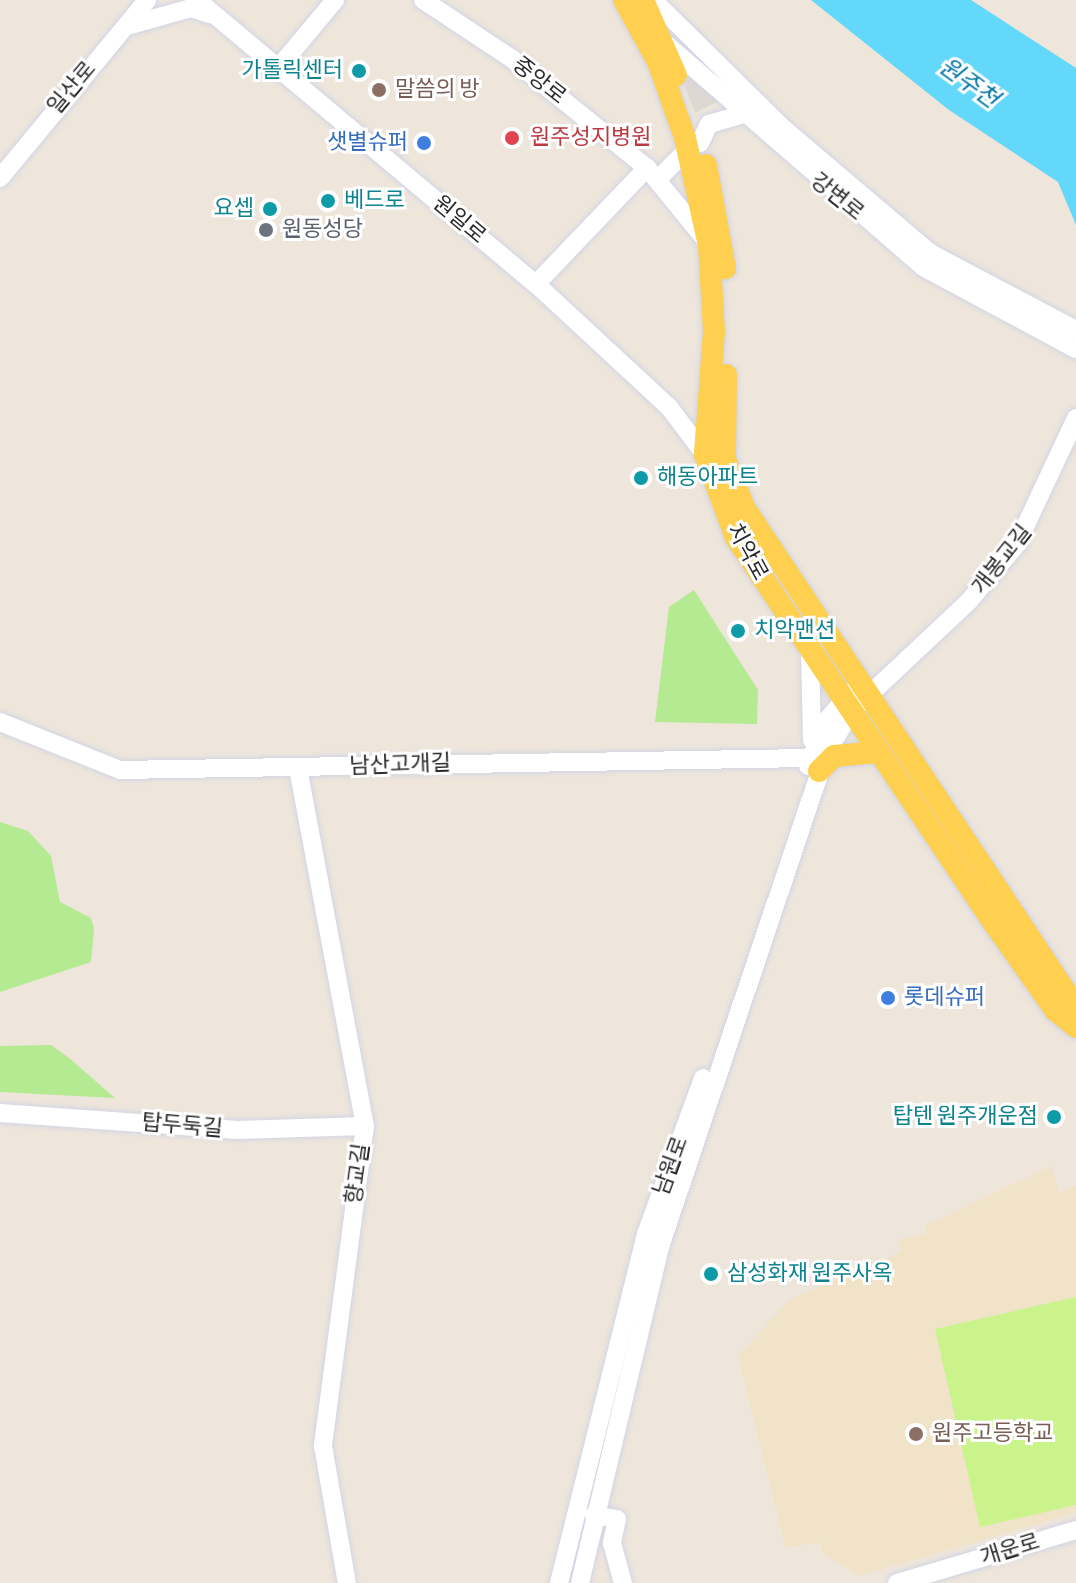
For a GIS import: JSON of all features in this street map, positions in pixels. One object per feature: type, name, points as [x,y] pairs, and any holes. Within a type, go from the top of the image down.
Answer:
[{"type":"main road","name":"치악로","points":[[624,0],[658,62],[694,146],[709,245],[714,347],[705,455],[736,538],[810,651],[855,698],[1073,1003],[1076,1026]]},
{"type":"main road","name":"강변로","points":[[633,0],[666,44]]},
{"type":"main road","name":"치악로","points":[[643,0],[666,44],[694,146],[723,231],[725,459],[733,483],[855,698],[879,752],[1036,984],[1076,1026]]},
{"type":"main road","points":[[815,764],[845,752],[879,752]]},
{"type":"street","points":[[121,28],[132,0]]},
{"type":"street","name":"일산로","points":[[0,178],[147,0]]},
{"type":"street","name":"원일로","points":[[197,0],[280,66],[536,284],[669,407],[705,455]]},
{"type":"street","points":[[280,66],[335,0]]},
{"type":"street","name":"중앙로","points":[[423,0],[512,59],[652,173],[709,245]]},
{"type":"street","name":"강변로","points":[[653,0],[784,129],[930,253],[1076,330]]},
{"type":"street","points":[[121,28],[191,8],[218,17]]},
{"type":"street","name":"강변로","points":[[666,44],[743,114],[923,267],[1076,349]]},
{"type":"street","points":[[536,284],[652,173],[694,146],[709,124],[743,114]]},
{"type":"street","name":"개봉교길","points":[[855,698],[969,601],[1017,544],[1076,418]]},
{"type":"street","points":[[810,651],[815,764]]},
{"type":"street","name":"남원로","points":[[559,1583],[646,1234],[815,764],[855,698]]},
{"type":"street","name":"남산고개길","points":[[0,722],[120,770],[815,764]]},
{"type":"street","name":"남원로","points":[[580,1583],[661,1244],[815,764]]},
{"type":"street","name":"향교길","points":[[298,768],[365,1126],[323,1446],[347,1583]]},
{"type":"street","name":"탑두둑길","points":[[0,1113],[237,1130],[365,1126]]},
{"type":"street","points":[[594,1515],[617,1519],[612,1543],[623,1583]]},
{"type":"street","name":"개운로","points":[[897,1583],[1076,1530]]},
{"type":"shaded area","points":[[674,59],[719,99],[717,102],[695,113]]},
{"type":"shaded area","name":"원주고등학교","points":[[1051,1166],[1060,1192],[1076,1186],[1076,1513],[858,1576],[823,1553],[821,1543],[785,1547],[738,1356],[789,1300],[901,1252],[898,1240],[925,1234],[925,1226]]},
{"type":"green space","points":[[694,590],[758,690],[757,724],[655,722],[669,607]]},
{"type":"green space","points":[[0,822],[28,831],[51,856],[60,902],[91,918],[94,929],[91,962],[0,992]]},
{"type":"green space","points":[[51,1045],[115,1098],[0,1092],[0,1046]]},
{"type":"green space","points":[[1076,1297],[1076,1505],[980,1527],[935,1329]]},
{"type":"water","name":"원주천","points":[[811,0],[971,0],[1076,68],[1076,225],[1058,182],[949,110]]},
{"type":"place","name":"가톨릭센터","points":[[359,71]]},
{"type":"place","name":"말씀의 방","points":[[379,90]]},
{"type":"place","name":"원주성지병원","points":[[512,138]]},
{"type":"place","name":"샛별슈퍼","points":[[424,143]]},
{"type":"place","name":"베드로","points":[[328,201]]},
{"type":"place","name":"요셉","points":[[270,209]]},
{"type":"place","name":"원동성당","points":[[266,230]]},
{"type":"place","name":"해동아파트","points":[[641,478]]},
{"type":"place","name":"치악맨션","points":[[738,631]]},
{"type":"place","name":"롯데슈퍼","points":[[888,998]]},
{"type":"place","name":"탑텐 원주개운점","points":[[1054,1117]]},
{"type":"place","name":"삼성화재 원주사옥","points":[[711,1274]]},
{"type":"place","name":"원주고등학교","points":[[916,1434]]}]
